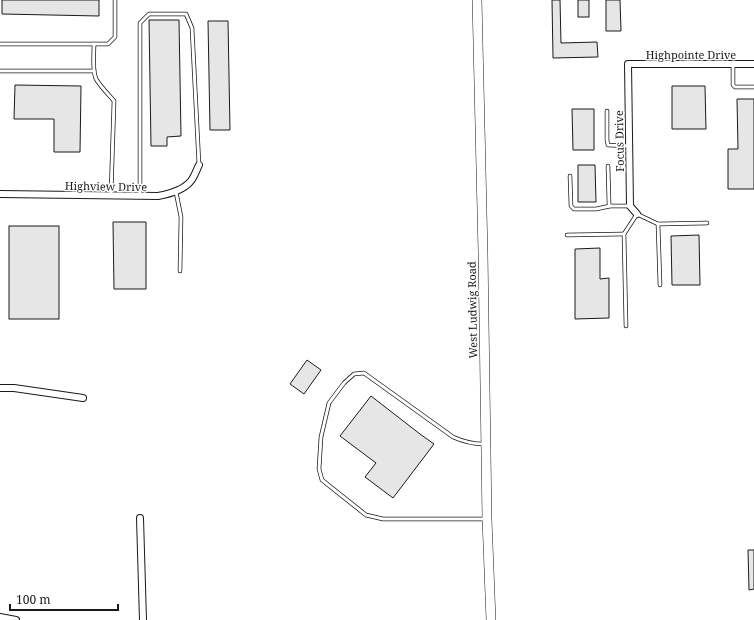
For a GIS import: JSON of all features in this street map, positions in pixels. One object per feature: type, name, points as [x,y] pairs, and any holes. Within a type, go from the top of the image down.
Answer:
[{"type":"main road","name":"West Ludwig Road","points":[[477,0],[487,519],[491,620]]},
{"type":"street","name":"Highpointe Drive","points":[[628,64],[754,64]]},
{"type":"street","name":"Focus Drive","points":[[628,64],[630,206]]},
{"type":"street","name":"Highview Drive","points":[[0,194],[158,196],[176,192],[185,187],[190,182],[199,165]]},
{"type":"street","points":[[630,206],[637,214]]},
{"type":"street","points":[[0,388],[14,388],[83,398]]},
{"type":"street","points":[[140,518],[143,620]]},
{"type":"street","points":[[0,617],[16,620]]},
{"type":"lane","points":[[0,44],[108,44],[115,37],[115,0]]},
{"type":"lane","points":[[140,196],[140,23],[148,14],[186,14],[192,28],[199,165]]},
{"type":"lane","points":[[94,44],[95,77],[114,101],[111,196]]},
{"type":"lane","points":[[733,64],[733,85],[735,87],[754,87]]},
{"type":"lane","points":[[0,71],[94,71]]},
{"type":"lane","points":[[607,111],[608,144],[629,146]]},
{"type":"lane","points":[[608,166],[608,204],[610,206]]},
{"type":"lane","points":[[570,176],[572,206],[574,209],[630,206]]},
{"type":"lane","points":[[176,192],[181,217],[180,271]]},
{"type":"lane","points":[[626,326],[624,234],[637,214],[658,224],[707,223]]},
{"type":"lane","points":[[658,224],[660,285]]},
{"type":"lane","points":[[567,235],[624,234]]},
{"type":"lane","points":[[486,444],[462,442],[364,373],[354,374],[344,383],[329,403],[321,437],[318,469],[322,480],[366,515],[383,519],[487,519]]},
{"type":"building","points":[[2,0],[99,0],[99,16],[2,14]]},
{"type":"building","points":[[552,0],[560,0],[561,43],[597,42],[598,57],[553,58]]},
{"type":"building","points":[[578,0],[589,0],[589,17],[578,17]]},
{"type":"building","points":[[606,0],[620,0],[621,31],[606,31]]},
{"type":"building","points":[[149,20],[179,20],[181,136],[167,137],[167,146],[151,146]]},
{"type":"building","points":[[208,21],[228,21],[230,130],[210,130]]},
{"type":"building","points":[[15,85],[81,86],[80,152],[54,152],[54,119],[14,119]]},
{"type":"building","points":[[672,86],[705,86],[706,129],[672,129]]},
{"type":"building","points":[[737,99],[754,99],[754,189],[728,189],[728,149],[738,149]]},
{"type":"building","points":[[572,109],[594,109],[594,150],[573,150]]},
{"type":"building","points":[[578,165],[595,165],[596,202],[578,202]]},
{"type":"building","points":[[113,222],[146,222],[146,289],[114,289]]},
{"type":"building","points":[[9,226],[59,226],[59,319],[9,319]]},
{"type":"building","points":[[699,235],[700,285],[672,285],[671,236]]},
{"type":"building","points":[[600,248],[600,279],[609,278],[609,318],[575,319],[575,249]]},
{"type":"building","points":[[307,360],[321,370],[304,394],[290,384]]},
{"type":"building","points":[[371,396],[434,444],[393,498],[365,477],[376,463],[340,436]]},
{"type":"building","points":[[748,550],[754,550],[754,589],[749,590]]}]
